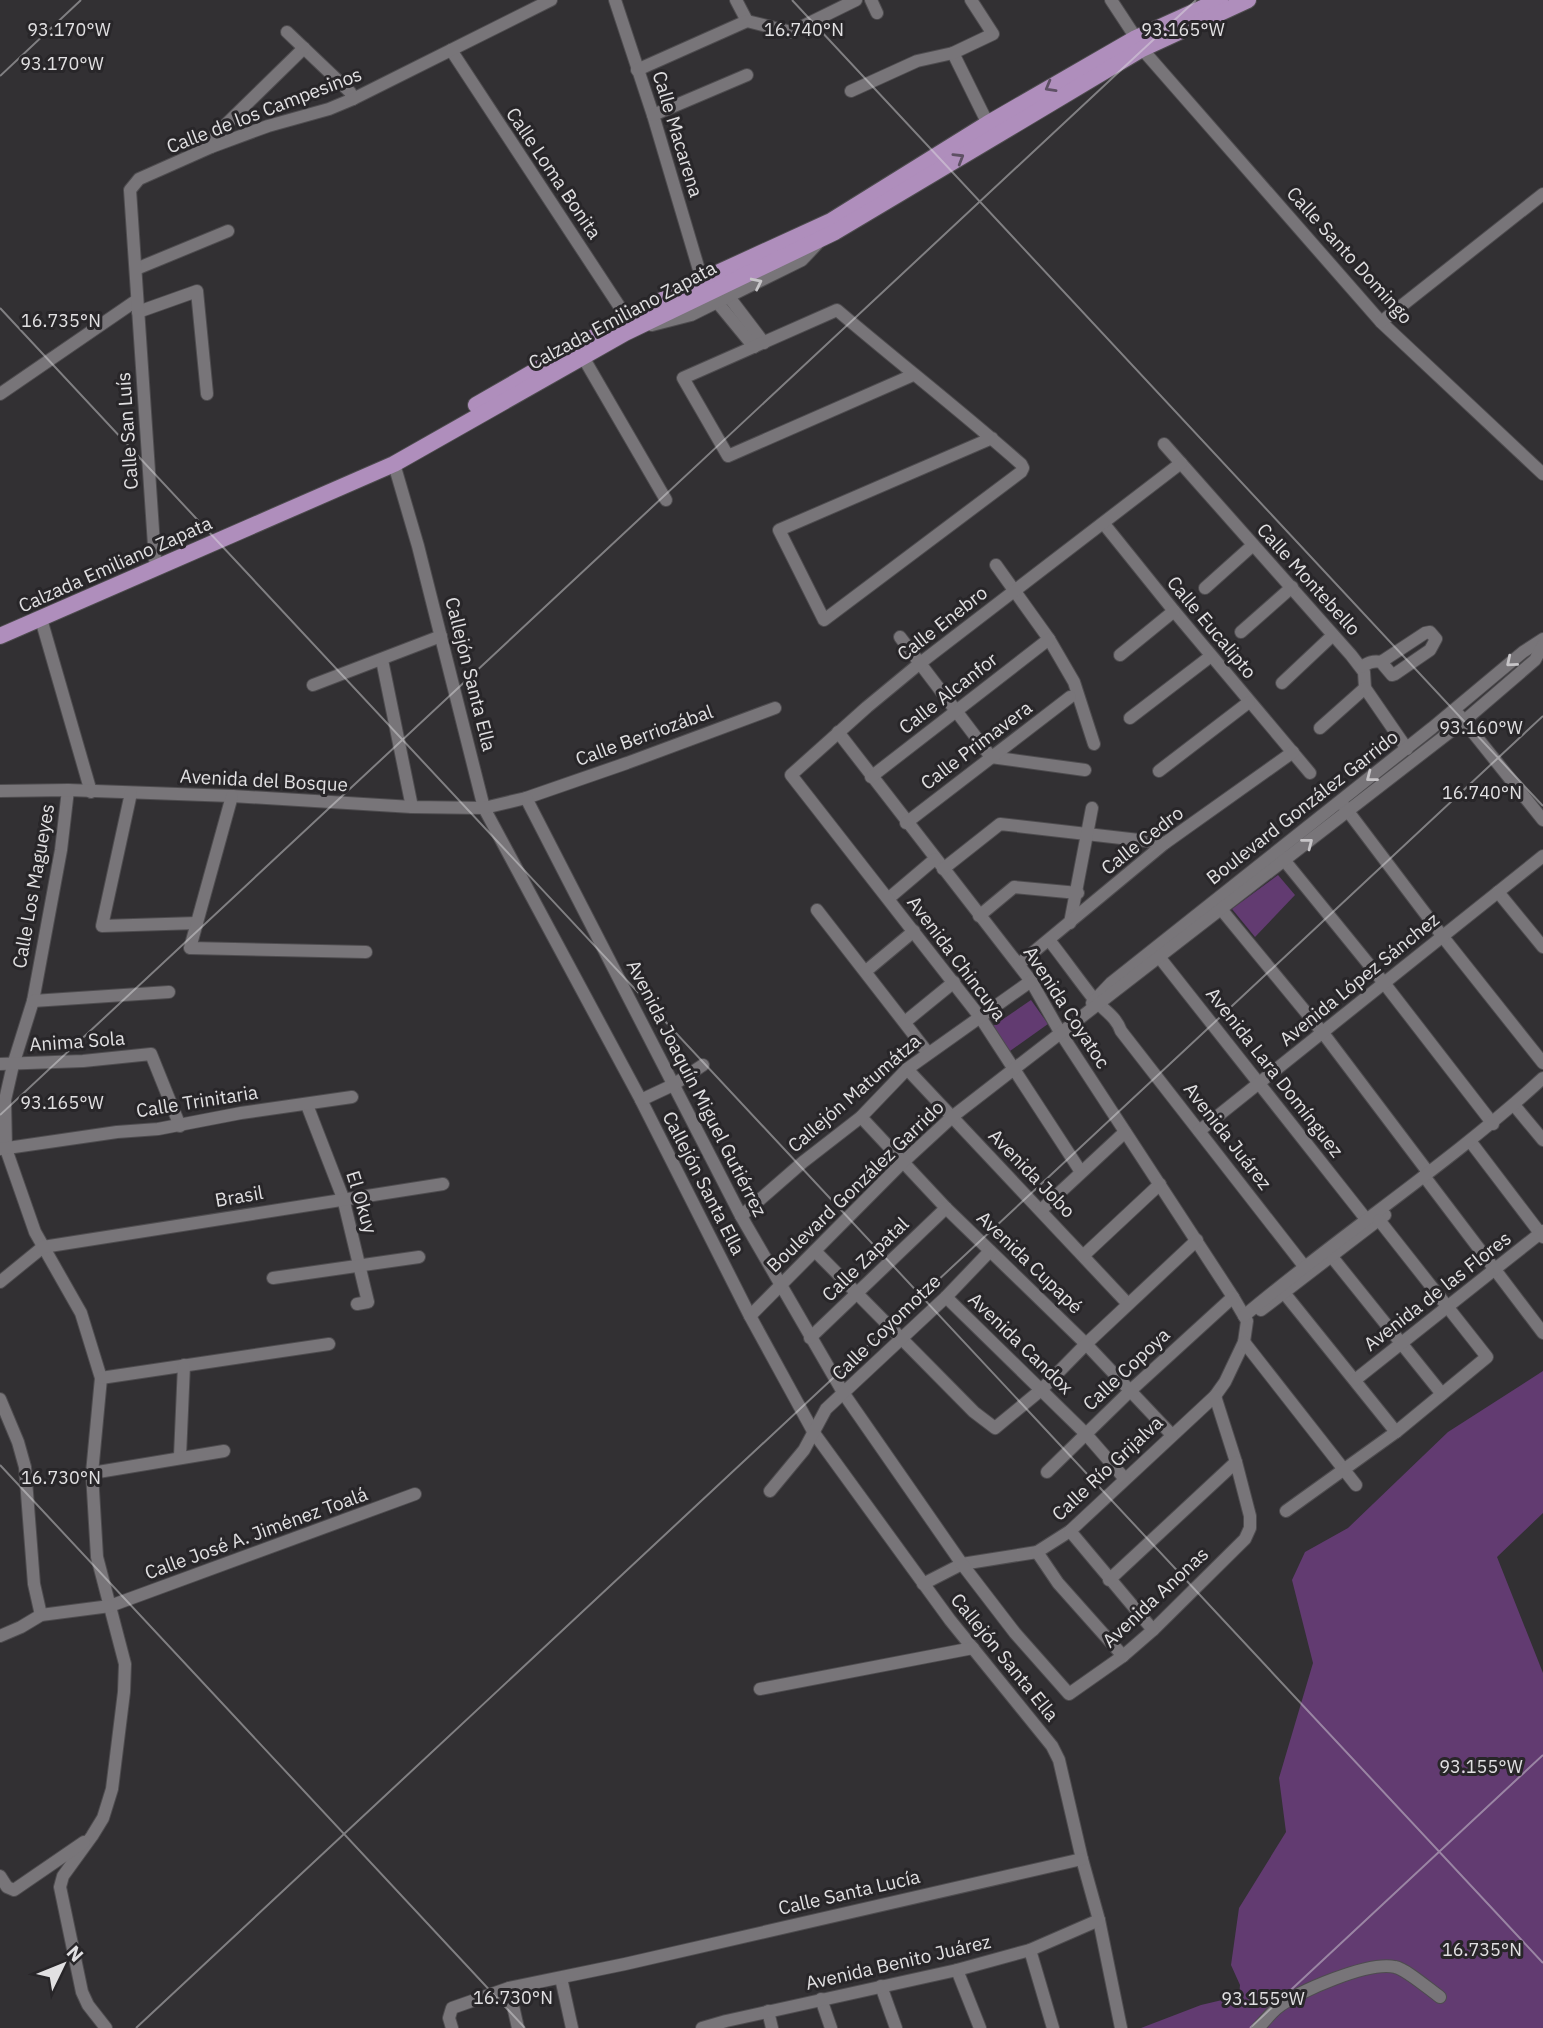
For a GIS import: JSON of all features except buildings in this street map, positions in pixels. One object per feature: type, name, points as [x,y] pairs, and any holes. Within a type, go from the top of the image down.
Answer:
[{"type":"main road","name":"Calzada Emiliano Zapata","points":[[0,625],[135,573],[355,477],[702,280],[831,221],[1139,44],[1225,3],[1248,0]]},
{"type":"main road","name":"Calzada Emiliano Zapata","points":[[0,636],[41,620],[135,573],[155,560],[355,477],[394,464],[583,357],[626,325],[823,238],[991,130]]},
{"type":"street","name":"Calle de los Campesinos","points":[[137,306],[130,190],[139,179],[211,147],[353,99],[551,0]]},
{"type":"street","name":"Calle Macarena","points":[[615,0],[702,280]]},
{"type":"street","points":[[736,0],[747,21]]},
{"type":"street","points":[[638,69],[747,21],[791,32],[856,0]]},
{"type":"street","points":[[871,0],[877,13]]},
{"type":"street","points":[[851,91],[916,61],[953,53],[993,34],[971,0]]},
{"type":"street","name":"Calle Santo Domingo","points":[[1111,0],[1139,44],[1381,322],[1543,474]]},
{"type":"street","points":[[287,32],[350,92],[353,99]]},
{"type":"street","points":[[211,147],[215,135],[304,48]]},
{"type":"street","name":"Calle Loma Bonita","points":[[451,50],[626,325]]},
{"type":"street","points":[[953,53],[991,130]]},
{"type":"street","points":[[653,116],[747,75]]},
{"type":"street","points":[[1381,322],[1543,194]]},
{"type":"street","points":[[136,268],[228,231]]},
{"type":"street","points":[[626,325],[691,315],[802,260],[823,238]]},
{"type":"street","points":[[0,394],[137,306],[197,291],[207,394]]},
{"type":"street","points":[[723,300],[759,345]]},
{"type":"street","name":"Calle San Luís","points":[[137,306],[155,560]]},
{"type":"street","points":[[913,375],[728,456],[683,378],[837,310],[992,438],[1021,464],[1021,472],[824,620],[779,530],[992,438]]},
{"type":"street","points":[[583,357],[666,500]]},
{"type":"street","name":"Calle Montebello","points":[[1164,444],[1361,667]]},
{"type":"street","name":"Calle Enebro","points":[[791,775],[919,664],[1181,463]]},
{"type":"street","name":"Callejón Santa Ella","points":[[394,464],[484,808],[814,1433],[923,1584],[1052,1746],[1059,1760],[1099,1920],[1121,2028]]},
{"type":"street","name":"Calle Eucalipto","points":[[1104,524],[1310,773]]},
{"type":"street","points":[[1205,588],[1252,545]]},
{"type":"street","points":[[996,565],[1049,639],[1074,682],[1094,744]]},
{"type":"street","points":[[1241,632],[1292,587]]},
{"type":"street","points":[[1120,655],[1174,611]]},
{"type":"street","points":[[41,620],[90,792]]},
{"type":"street","points":[[1282,683],[1333,635]]},
{"type":"street","points":[[1320,728],[1365,688],[1366,681],[1361,667],[1376,660],[1381,662],[1420,635]]},
{"type":"street","points":[[313,685],[441,636]]},
{"type":"street","points":[[900,637],[991,757],[1084,770]]},
{"type":"street","name":"Calle Alcanfor","points":[[871,777],[1049,639]]},
{"type":"street","name":"Boulevard González Garrido","points":[[1344,806],[1406,748],[1522,652],[1543,639]]},
{"type":"street","name":"Boulevard González Garrido","points":[[750,1316],[952,1116],[1096,1006],[1156,953],[1344,806],[1464,721],[1535,660],[1543,645]]},
{"type":"street","points":[[1130,718],[1211,656]]},
{"type":"street","points":[[382,660],[411,807]]},
{"type":"street","points":[[1365,688],[1406,748]]},
{"type":"street","name":"Calle Primavera","points":[[906,823],[1070,697]]},
{"type":"street","points":[[1160,771],[1249,702]]},
{"type":"street","name":"Calle Berriozábal","points":[[526,798],[775,708]]},
{"type":"street","points":[[1455,709],[1543,820]]},
{"type":"street","name":"Avenida Coyatoc","points":[[838,732],[1031,981],[1060,1032],[1197,1240],[1245,1319]]},
{"type":"street","name":"Calle Cedro","points":[[1018,964],[1165,843],[1293,752]]},
{"type":"street","name":"Avenida Chincuya","points":[[791,775],[980,1017],[1081,1172]]},
{"type":"street","name":"Avenida del Bosque","points":[[0,791],[68,790],[232,796],[411,807],[484,808],[526,798]]},
{"type":"street","name":"Calle Los Magueyes","points":[[68,790],[61,850],[33,1001],[7,1064],[3,1149],[43,1247],[81,1313],[93,1344],[101,1378],[92,1473],[97,1556],[125,1664],[124,1692],[112,1789],[103,1818],[63,1876],[60,1887],[82,1992],[88,2005],[106,2028]]},
{"type":"street","points":[[131,793],[102,926],[197,923]]},
{"type":"street","points":[[232,796],[190,948],[366,952]]},
{"type":"street","name":"Avenida Joaquín Miguel Gutiérrez","points":[[526,798],[741,1216],[810,1338],[844,1394],[962,1564],[1016,1633],[1069,1694]]},
{"type":"street","points":[[1344,806],[1543,1063]]},
{"type":"street","points":[[1070,923],[1078,893],[1092,808]]},
{"type":"street","points":[[889,898],[1000,824],[1165,843]]},
{"type":"street","points":[[1280,856],[1384,983],[1493,1124]]},
{"type":"street","name":"Avenida López Sánchez","points":[[1199,1131],[1543,856]]},
{"type":"street","points":[[979,916],[1014,887],[1078,893]]},
{"type":"street","points":[[1498,892],[1543,947]]},
{"type":"street","points":[[1218,905],[1323,1033],[1424,1176],[1543,1333]]},
{"type":"street","points":[[817,910],[928,1053]]},
{"type":"street","points":[[866,971],[914,930]]},
{"type":"street","name":"Avenida Juárez","points":[[1049,940],[1106,1021],[1111,1027],[1121,1031],[1304,1265]]},
{"type":"street","name":"Avenida Lara Domínguez","points":[[1156,953],[1366,1219]]},
{"type":"street","name":"Callejón Matumátza","points":[[741,1216],[803,1162],[861,1117],[907,1069],[1031,981]]},
{"type":"street","points":[[905,1022],[954,982]]},
{"type":"street","points":[[33,1001],[169,992]]},
{"type":"street","name":"Anima Sola","points":[[7,1064],[83,1061],[151,1054],[180,1126]]},
{"type":"street","points":[[640,1100],[673,1085],[703,1065]]},
{"type":"street","name":"Avenida Jobo","points":[[907,1069],[1128,1304]]},
{"type":"street","points":[[1245,1319],[1304,1265],[1493,1124],[1543,1079]]},
{"type":"street","name":"Calle Trinitaria","points":[[3,1149],[180,1126],[241,1113],[352,1097]]},
{"type":"street","name":"El Okuy","points":[[307,1105],[343,1198],[368,1302],[357,1304]]},
{"type":"street","points":[[1514,1105],[1543,1140]]},
{"type":"street","name":"Avenida Cupapé","points":[[861,1117],[946,1208],[1086,1344],[1172,1435]]},
{"type":"street","points":[[1041,1210],[1125,1132]]},
{"type":"street","points":[[1470,1141],[1542,1234]]},
{"type":"street","points":[[1245,1319],[1285,1294],[1379,1220],[1414,1192],[1424,1176]]},
{"type":"street","name":"Brasil","points":[[43,1247],[443,1184]]},
{"type":"street","points":[[1084,1255],[1160,1184]]},
{"type":"street","name":"Calle Zapatal","points":[[810,1338],[946,1208]]},
{"type":"street","points":[[1286,1511],[1396,1432],[1487,1357],[1379,1220]]},
{"type":"street","name":"Avenida de las Flores","points":[[1355,1380],[1542,1234]]},
{"type":"street","points":[[815,1251],[974,1412],[995,1427],[1041,1390],[1197,1240]]},
{"type":"street","points":[[0,1282],[43,1247]]},
{"type":"street","name":"Calle Coyomotze","points":[[770,1491],[804,1450],[826,1409],[946,1297],[990,1251]]},
{"type":"street","points":[[272,1278],[419,1257]]},
{"type":"street","points":[[1332,1257],[1442,1394]]},
{"type":"street","points":[[1285,1294],[1396,1432]]},
{"type":"street","name":"Avenida Candox","points":[[946,1297],[1085,1433],[1125,1479]]},
{"type":"street","name":"Calle Copoya","points":[[1046,1472],[1233,1297]]},
{"type":"street","name":"Calle Río Grijalva","points":[[923,1584],[962,1564],[1037,1552],[1070,1531],[1214,1396],[1225,1382],[1244,1342],[1245,1319]]},
{"type":"street","points":[[1244,1342],[1356,1485]]},
{"type":"street","points":[[101,1378],[329,1344]]},
{"type":"street","points":[[180,1456],[184,1366]]},
{"type":"street","points":[[1110,1580],[1236,1462],[1214,1396]]},
{"type":"street","points":[[0,1399],[26,1467],[29,1540],[41,1615],[22,1628],[0,1636]]},
{"type":"street","points":[[92,1473],[180,1456],[224,1451]]},
{"type":"street","name":"Avenida Anonas","points":[[1069,1694],[1123,1656],[1153,1630],[1245,1539],[1250,1528],[1250,1516],[1236,1462]]},
{"type":"street","name":"Calle José A. Jiménez Toalá","points":[[41,1615],[110,1606],[415,1494]]},
{"type":"street","points":[[1070,1531],[1153,1630]]},
{"type":"street","points":[[1037,1552],[1058,1583],[1123,1656]]},
{"type":"street","points":[[760,1689],[973,1648]]},
{"type":"street","points":[[0,1876],[7,1887],[14,1890],[92,1836]]},
{"type":"street","name":"Calle Santa Lucía","points":[[452,2028],[449,2012],[463,2003],[509,1988],[1082,1859]]},
{"type":"street","name":"Avenida Benito Juárez","points":[[707,2028],[768,2011],[957,1970],[1030,1950],[1099,1920]]},
{"type":"street","points":[[1030,1950],[1053,2028]]},
{"type":"street","points":[[1258,2028],[1277,2009],[1313,1987],[1370,1968],[1396,1966],[1440,1997]]},
{"type":"street","points":[[957,1970],[980,2028]]},
{"type":"street","points":[[561,1978],[572,2028]]},
{"type":"street","points":[[881,1986],[896,2028]]},
{"type":"street","points":[[509,1988],[518,2028]]},
{"type":"street","points":[[821,1999],[831,2028]]},
{"type":"street","points":[[768,2011],[772,2028]]},
{"type":"shaded area","points":[[1278,875],[1295,895],[1255,937],[1232,909]]},
{"type":"shaded area","points":[[1031,1000],[1048,1024],[1010,1051],[993,1026]]},
{"type":"shaded area","points":[[1543,1371],[1543,1513],[1497,1557],[1543,1673],[1543,2028],[1141,2028],[1201,2005],[1239,1996],[1240,1985],[1231,1965],[1239,1908],[1286,1832],[1279,1778],[1313,1663],[1292,1580],[1305,1552],[1348,1528],[1448,1432]]}]
